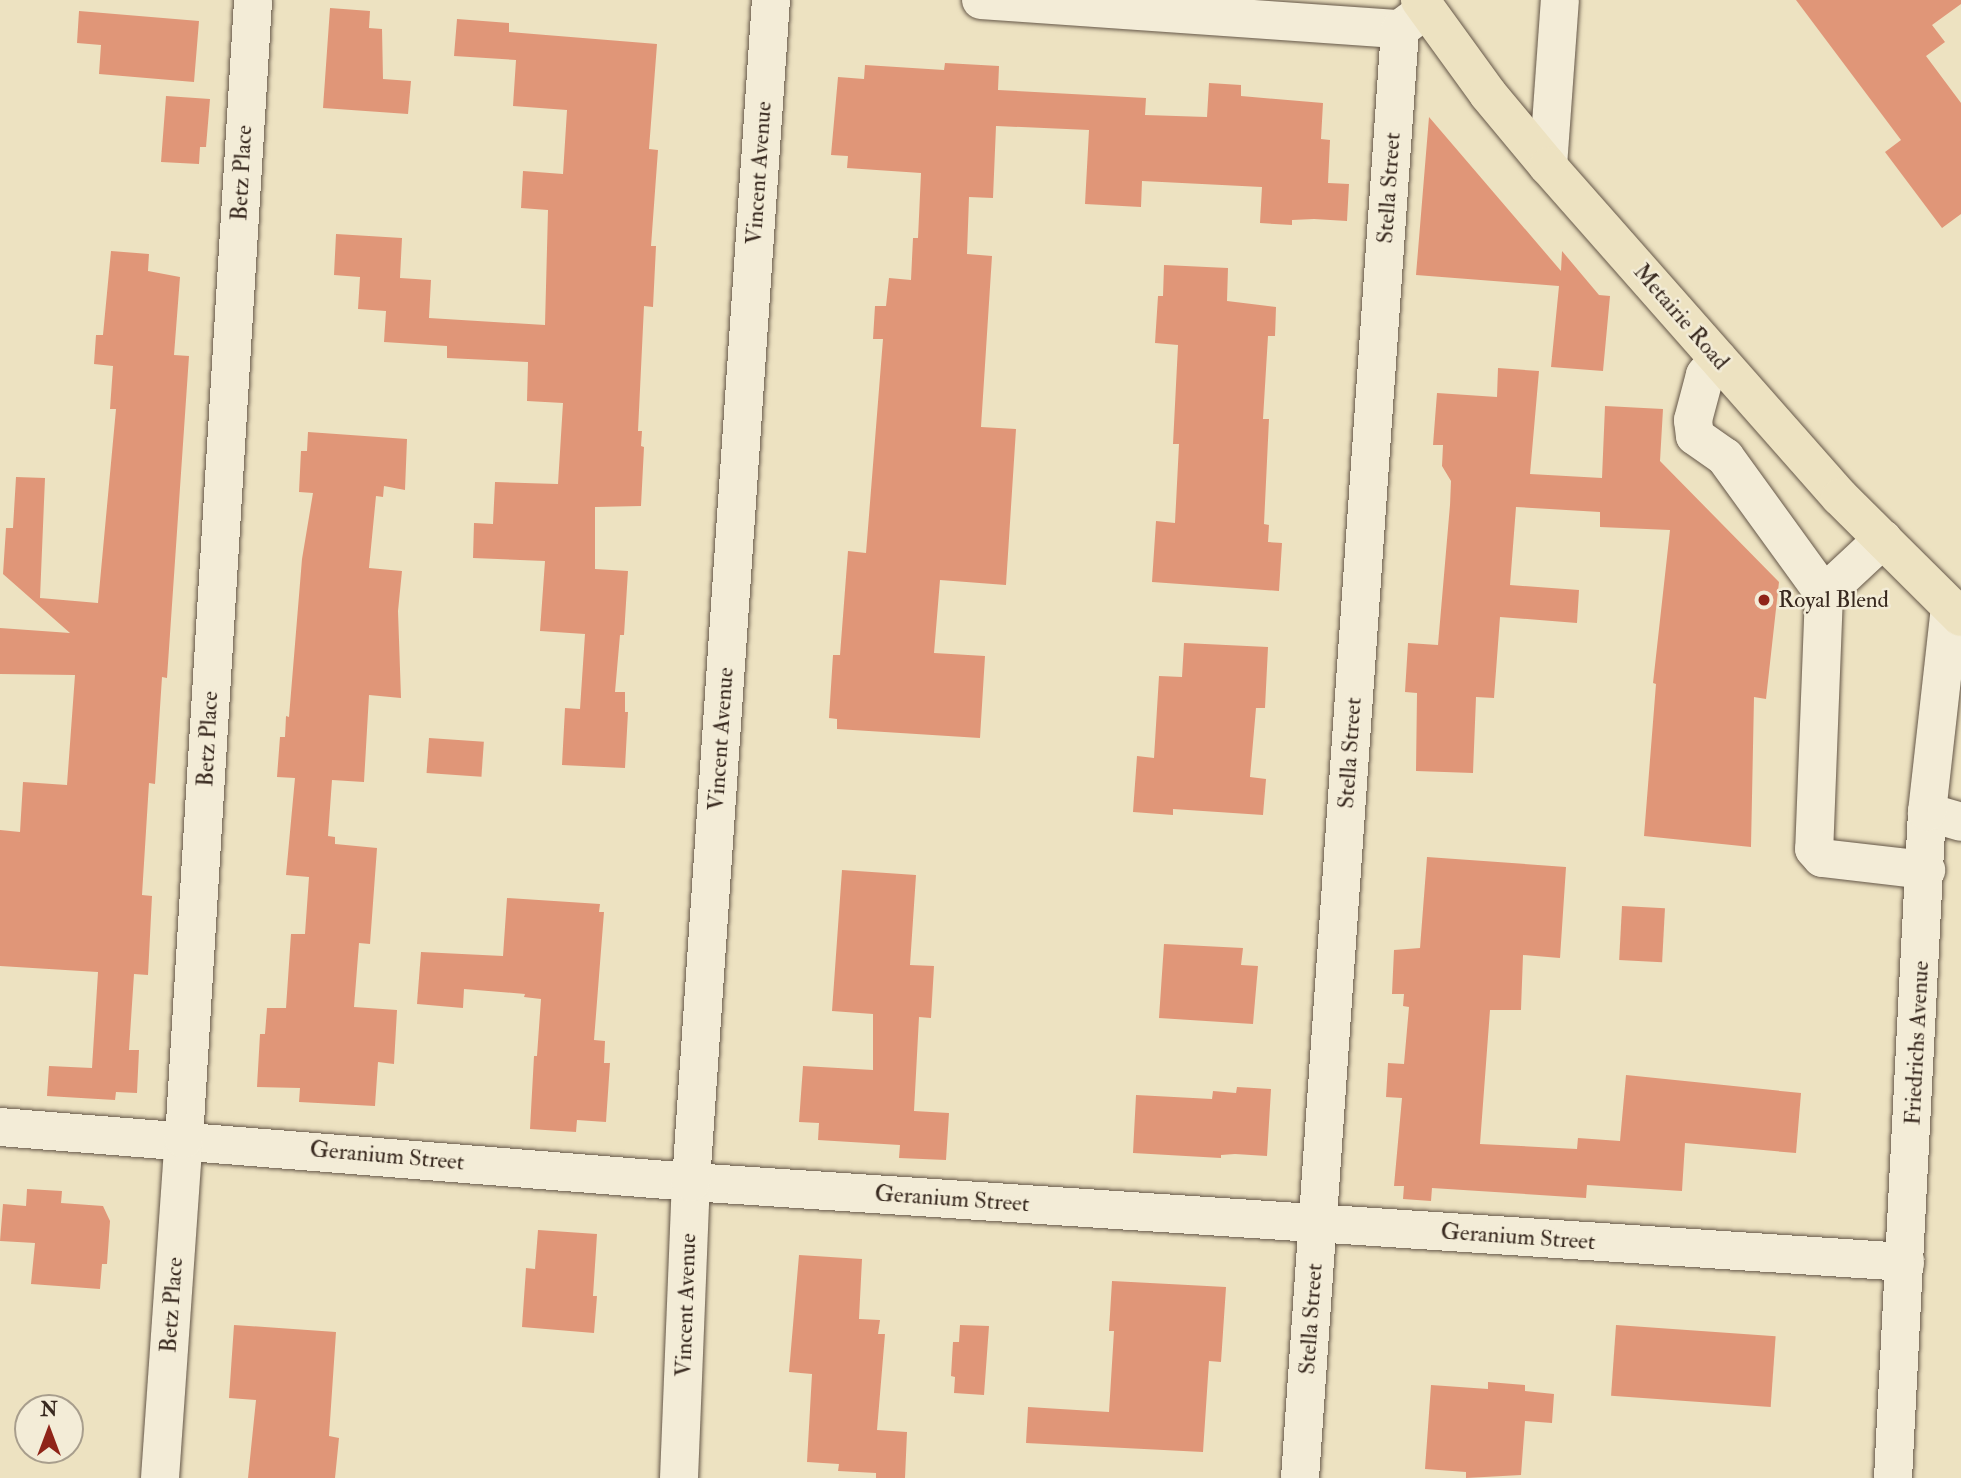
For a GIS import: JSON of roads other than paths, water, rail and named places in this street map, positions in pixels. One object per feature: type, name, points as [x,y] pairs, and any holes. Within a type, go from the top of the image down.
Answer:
[{"type":"main road","name":"Metairie Road","points":[[1415,13],[1840,496],[1956,613]]},
{"type":"street","name":"Betz Place","points":[[160,1478],[184,1139],[253,0]]},
{"type":"street","name":"Vincent Avenue","points":[[679,1478],[691,1181],[771,0]]},
{"type":"street","points":[[981,0],[1415,13]]},
{"type":"street","points":[[1548,166],[1560,0]]},
{"type":"street","name":"Stella Street","points":[[1300,1478],[1415,13]]},
{"type":"street","points":[[1718,359],[1705,375],[1693,420],[1695,436],[1725,457],[1824,594],[1814,849],[1822,858],[1926,870]]},
{"type":"street","points":[[1824,594],[1883,539]]},
{"type":"street","name":"Friedrichs Avenue","points":[[1893,1478],[1926,870],[1944,817],[1956,613]]},
{"type":"street","name":"Geranium Street","points":[[0,1126],[691,1181],[1905,1262]]},
{"type":"place","name":"Royal Blend","points":[[1764,600]]}]
